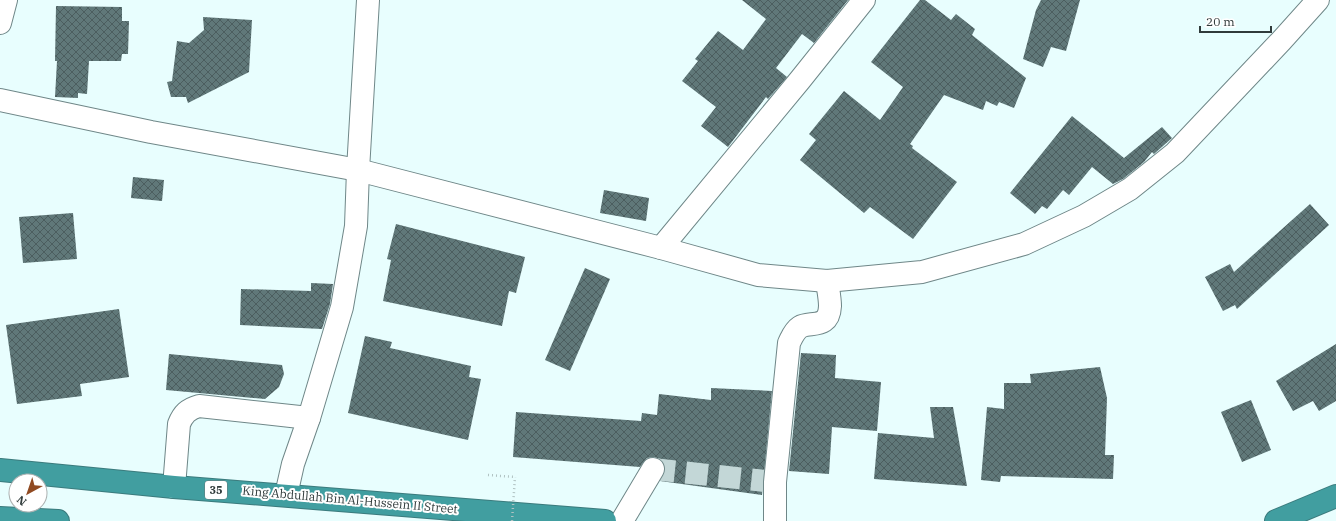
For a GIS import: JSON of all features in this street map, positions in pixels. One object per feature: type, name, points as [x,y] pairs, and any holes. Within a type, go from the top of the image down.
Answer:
[{"type":"highway","name":"King Abdullah Bin Al-Hussein II Street","points":[[0,470],[286,495],[439,514],[605,521]]},
{"type":"highway","points":[[1276,521],[1336,496]]},
{"type":"highway","points":[[0,518],[58,521]]},
{"type":"street","points":[[0,23],[6,0]]},
{"type":"street","points":[[286,495],[293,464],[309,418],[346,287],[356,226],[368,0]]},
{"type":"street","points":[[661,248],[864,0]]},
{"type":"street","points":[[0,100],[151,132],[358,170],[661,248],[758,275],[828,281],[922,272],[1024,244],[1084,216],[1130,189],[1175,153],[1318,0]]},
{"type":"street","points":[[775,521],[775,482],[789,343],[793,334],[801,326],[819,324],[827,317],[830,307],[828,281]]},
{"type":"street","points":[[174,486],[179,424],[184,415],[192,408],[199,406],[309,418]]},
{"type":"street","points":[[622,521],[653,469]]},
{"type":"path","points":[[488,475],[516,477],[512,521]]},
{"type":"building","points":[[742,0],[848,0],[814,43],[802,34],[776,68],[787,77],[768,99],[766,97],[728,147],[701,126],[716,107],[682,81],[698,61],[695,59],[718,31],[743,50],[766,19]]},
{"type":"building","points":[[920,0],[925,0],[951,20],[956,14],[975,29],[972,35],[1026,78],[1014,108],[999,102],[997,106],[986,101],[983,110],[944,95],[910,144],[913,146],[912,148],[957,182],[913,239],[870,207],[864,213],[800,160],[816,140],[809,134],[844,91],[880,120],[903,87],[871,62]]},
{"type":"building","points":[[1041,0],[1080,0],[1066,51],[1051,47],[1043,67],[1023,59],[1036,10]]},
{"type":"building","points":[[56,6],[122,7],[122,21],[129,21],[128,54],[122,54],[121,61],[89,61],[87,94],[78,93],[78,98],[55,97],[57,61],[55,61]]},
{"type":"building","points":[[203,17],[252,20],[249,72],[188,103],[186,97],[171,97],[167,82],[172,81],[177,41],[189,43],[204,30]]},
{"type":"building","points":[[1072,116],[1124,158],[1162,127],[1172,138],[1154,154],[1152,152],[1144,162],[1123,179],[1113,184],[1092,167],[1069,195],[1063,190],[1047,209],[1042,206],[1035,214],[1010,193]]},
{"type":"building","points":[[133,177],[164,180],[162,201],[131,198]]},
{"type":"building","points":[[604,190],[649,198],[646,221],[600,213]]},
{"type":"building","points":[[1310,204],[1329,225],[1237,309],[1235,305],[1223,311],[1205,277],[1230,264],[1234,272]]},
{"type":"building","points":[[73,213],[77,259],[23,263],[19,217]]},
{"type":"building","points":[[396,224],[525,257],[516,293],[509,291],[502,326],[383,301],[391,260],[387,259]]},
{"type":"building","points":[[585,268],[610,279],[570,371],[545,360]]},
{"type":"building","points":[[311,283],[333,284],[330,304],[322,329],[240,325],[241,289],[311,291]]},
{"type":"building","points":[[119,309],[129,377],[80,384],[82,396],[17,404],[6,325]]},
{"type":"building","points":[[365,336],[392,342],[390,348],[471,366],[469,377],[481,379],[468,440],[348,413]]},
{"type":"building","points":[[1336,344],[1336,401],[1319,411],[1313,401],[1293,411],[1276,381]]},
{"type":"building","points":[[801,353],[836,355],[835,378],[881,382],[877,431],[832,427],[829,474],[789,471]]},
{"type":"building","points":[[169,354],[282,365],[284,374],[279,387],[265,399],[166,390]]},
{"type":"building","points":[[1100,367],[1107,398],[1105,455],[1114,455],[1113,479],[1001,476],[1000,482],[981,480],[987,407],[1004,409],[1004,383],[1031,383],[1030,374]]},
{"type":"building","points":[[711,388],[772,391],[762,495],[660,481],[665,470],[664,463],[660,459],[654,457],[647,458],[640,467],[513,457],[516,412],[641,421],[642,413],[657,415],[659,394],[711,400]]},
{"type":"building","points":[[1251,400],[1271,450],[1242,462],[1221,412]]},
{"type":"building","points":[[930,407],[953,407],[967,486],[874,479],[878,433],[934,438]]},
{"type":"tunnel","points":[[653,469],[775,482]]}]
